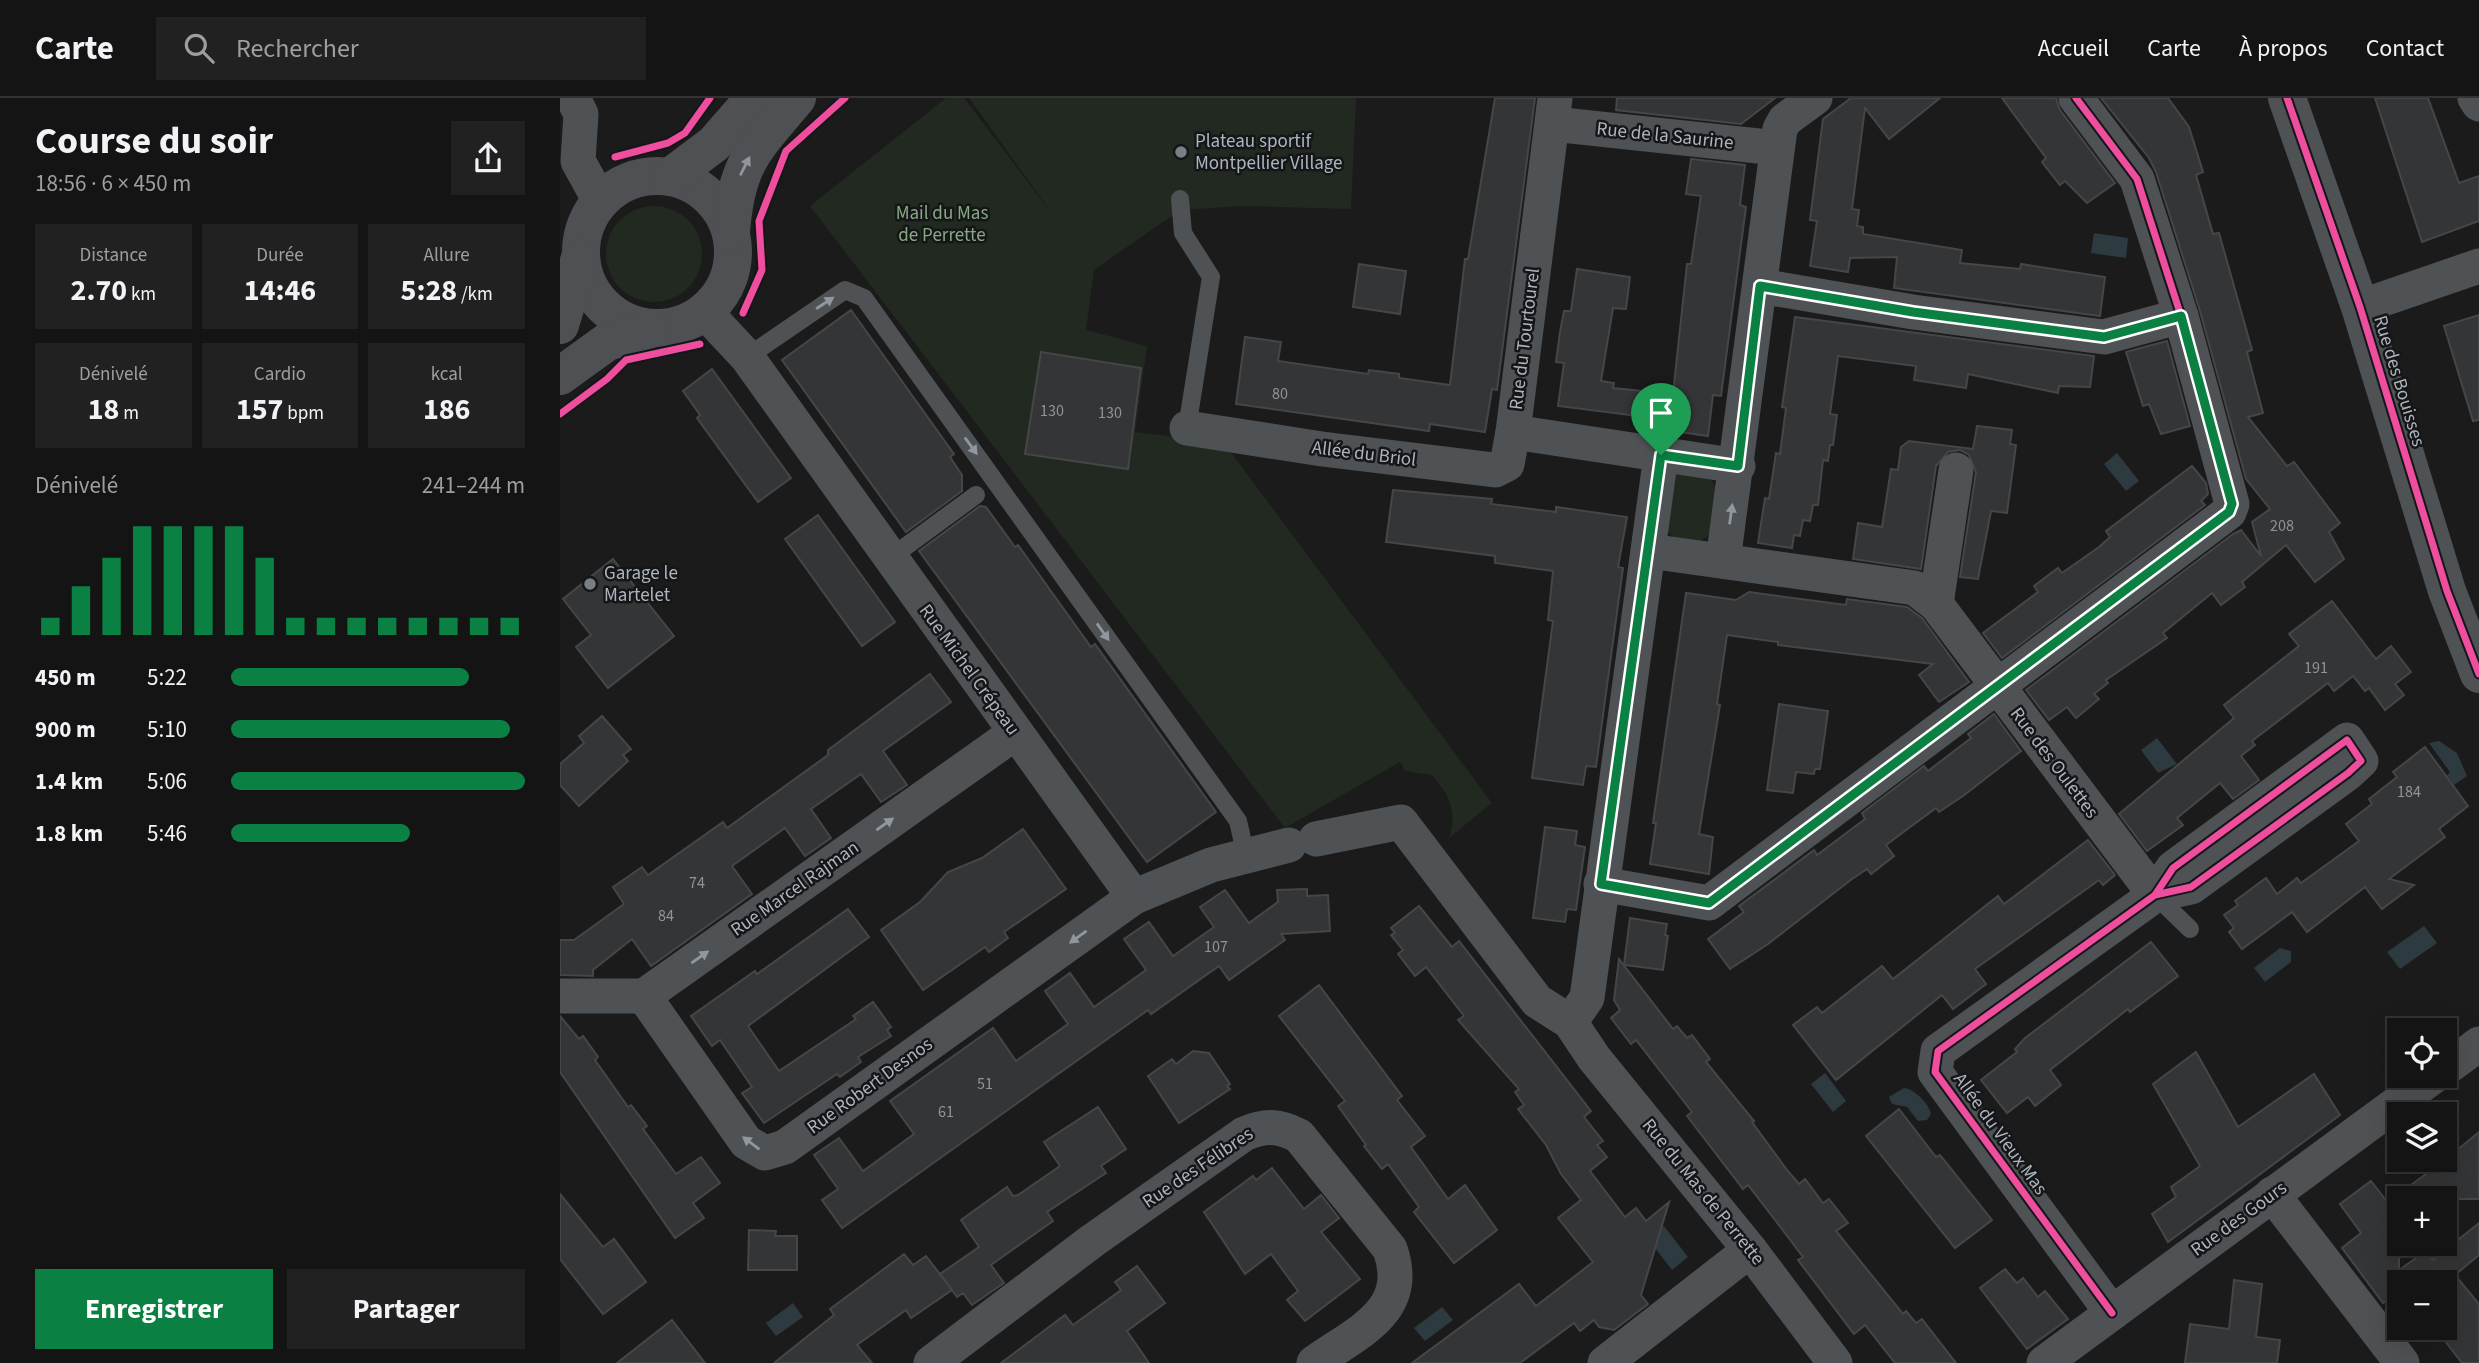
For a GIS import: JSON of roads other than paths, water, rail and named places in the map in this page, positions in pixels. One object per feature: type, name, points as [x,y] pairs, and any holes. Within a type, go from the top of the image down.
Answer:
[{"type":"main road","points":[[670,177],[714,144],[754,98]]},
{"type":"main road","points":[[560,376],[607,342],[651,328],[688,322],[705,312],[720,296],[729,276],[733,254],[733,195],[743,166],[797,98]]},
{"type":"main road","points":[[560,325],[580,258],[581,238],[588,218],[600,201],[620,185],[644,176],[670,177],[691,184],[709,196],[722,212],[731,232]]},
{"type":"main road","points":[[580,258],[585,279],[595,298],[611,313],[630,324],[651,328]]},
{"type":"street","points":[[573,98],[580,114],[578,161],[600,201]]},
{"type":"street","points":[[1649,551],[1724,561],[1780,129],[1785,120],[1815,98]]},
{"type":"street","points":[[1601,884],[1709,903],[1995,685],[2229,512],[2232,504],[2181,316],[2137,179],[2076,98]]},
{"type":"street","name":"Rue des Bouisses","points":[[2287,98],[2360,307],[2446,590],[2479,674]]},
{"type":"street","points":[[2475,98],[2479,104]]},
{"type":"street","name":"Rue de la Saurine","points":[[1554,111],[1777,148]]},
{"type":"street","name":"Rue du Tourtourel","points":[[1554,111],[1513,432],[1661,455]]},
{"type":"street","points":[[2360,307],[2479,266]]},
{"type":"street","points":[[1760,286],[1913,312],[2104,337],[2181,316]]},
{"type":"street","name":"Rue Michel Crépeau","points":[[705,312],[758,349],[890,558],[1134,897]]},
{"type":"street","name":"Allée du Briol","points":[[1188,428],[1322,449],[1495,470],[1507,464],[1513,432]]},
{"type":"street","points":[[1570,1022],[1587,998],[1661,455],[1738,466]]},
{"type":"street","points":[[1936,604],[1956,470]]},
{"type":"street","name":"Rue des Oulettes","points":[[1724,561],[1915,589],[1936,604],[2155,895]]},
{"type":"street","name":"Rue Marcel Rajman","points":[[644,996],[1015,733]]},
{"type":"street","name":"Allée du Vieux Mas","points":[[2112,1312],[1935,1072],[1938,1051],[2155,895],[2173,869],[2347,740],[2361,761],[2347,773],[2191,887],[2155,895]]},
{"type":"street","name":"Rue du Mas de Perrette","points":[[1246,856],[1401,822],[1536,1001],[1570,1022],[1594,1058],[1750,1250],[1835,1363]]},
{"type":"street","points":[[1134,897],[1211,865],[1246,856]]},
{"type":"street","name":"Rue Robert Desnos","points":[[644,996],[746,1142],[765,1153],[785,1147],[1134,897]]},
{"type":"street","points":[[560,996],[644,996]]},
{"type":"street","points":[[2457,1060],[2479,1044]]},
{"type":"street","name":"Rue des Gours","points":[[2044,1363],[2418,1088]]},
{"type":"street","name":"Rue des Félibres","points":[[931,1363],[1092,1241],[1244,1134],[1263,1126],[1282,1127],[1299,1136],[1390,1250],[1398,1270],[1395,1294],[1381,1315],[1314,1363]]},
{"type":"street","points":[[2272,1194],[2402,1363]]},
{"type":"street","points":[[1605,1363],[1750,1250]]},
{"type":"lane","points":[[1180,200],[1183,233],[1211,277],[1188,428]]},
{"type":"lane","points":[[758,349],[845,290],[864,298],[1238,821],[1246,856]]},
{"type":"lane","points":[[890,558],[976,495]]},
{"type":"lane","points":[[2155,895],[2190,929]]},
{"type":"place","name":"Plateau sportif Montpellier Village","points":[[1181,152]]},
{"type":"place","name":"Garage le Martelet","points":[[590,584]]},
{"type":"park label","name":"Mail du Mas de Perrette","points":[[942,224]]}]
